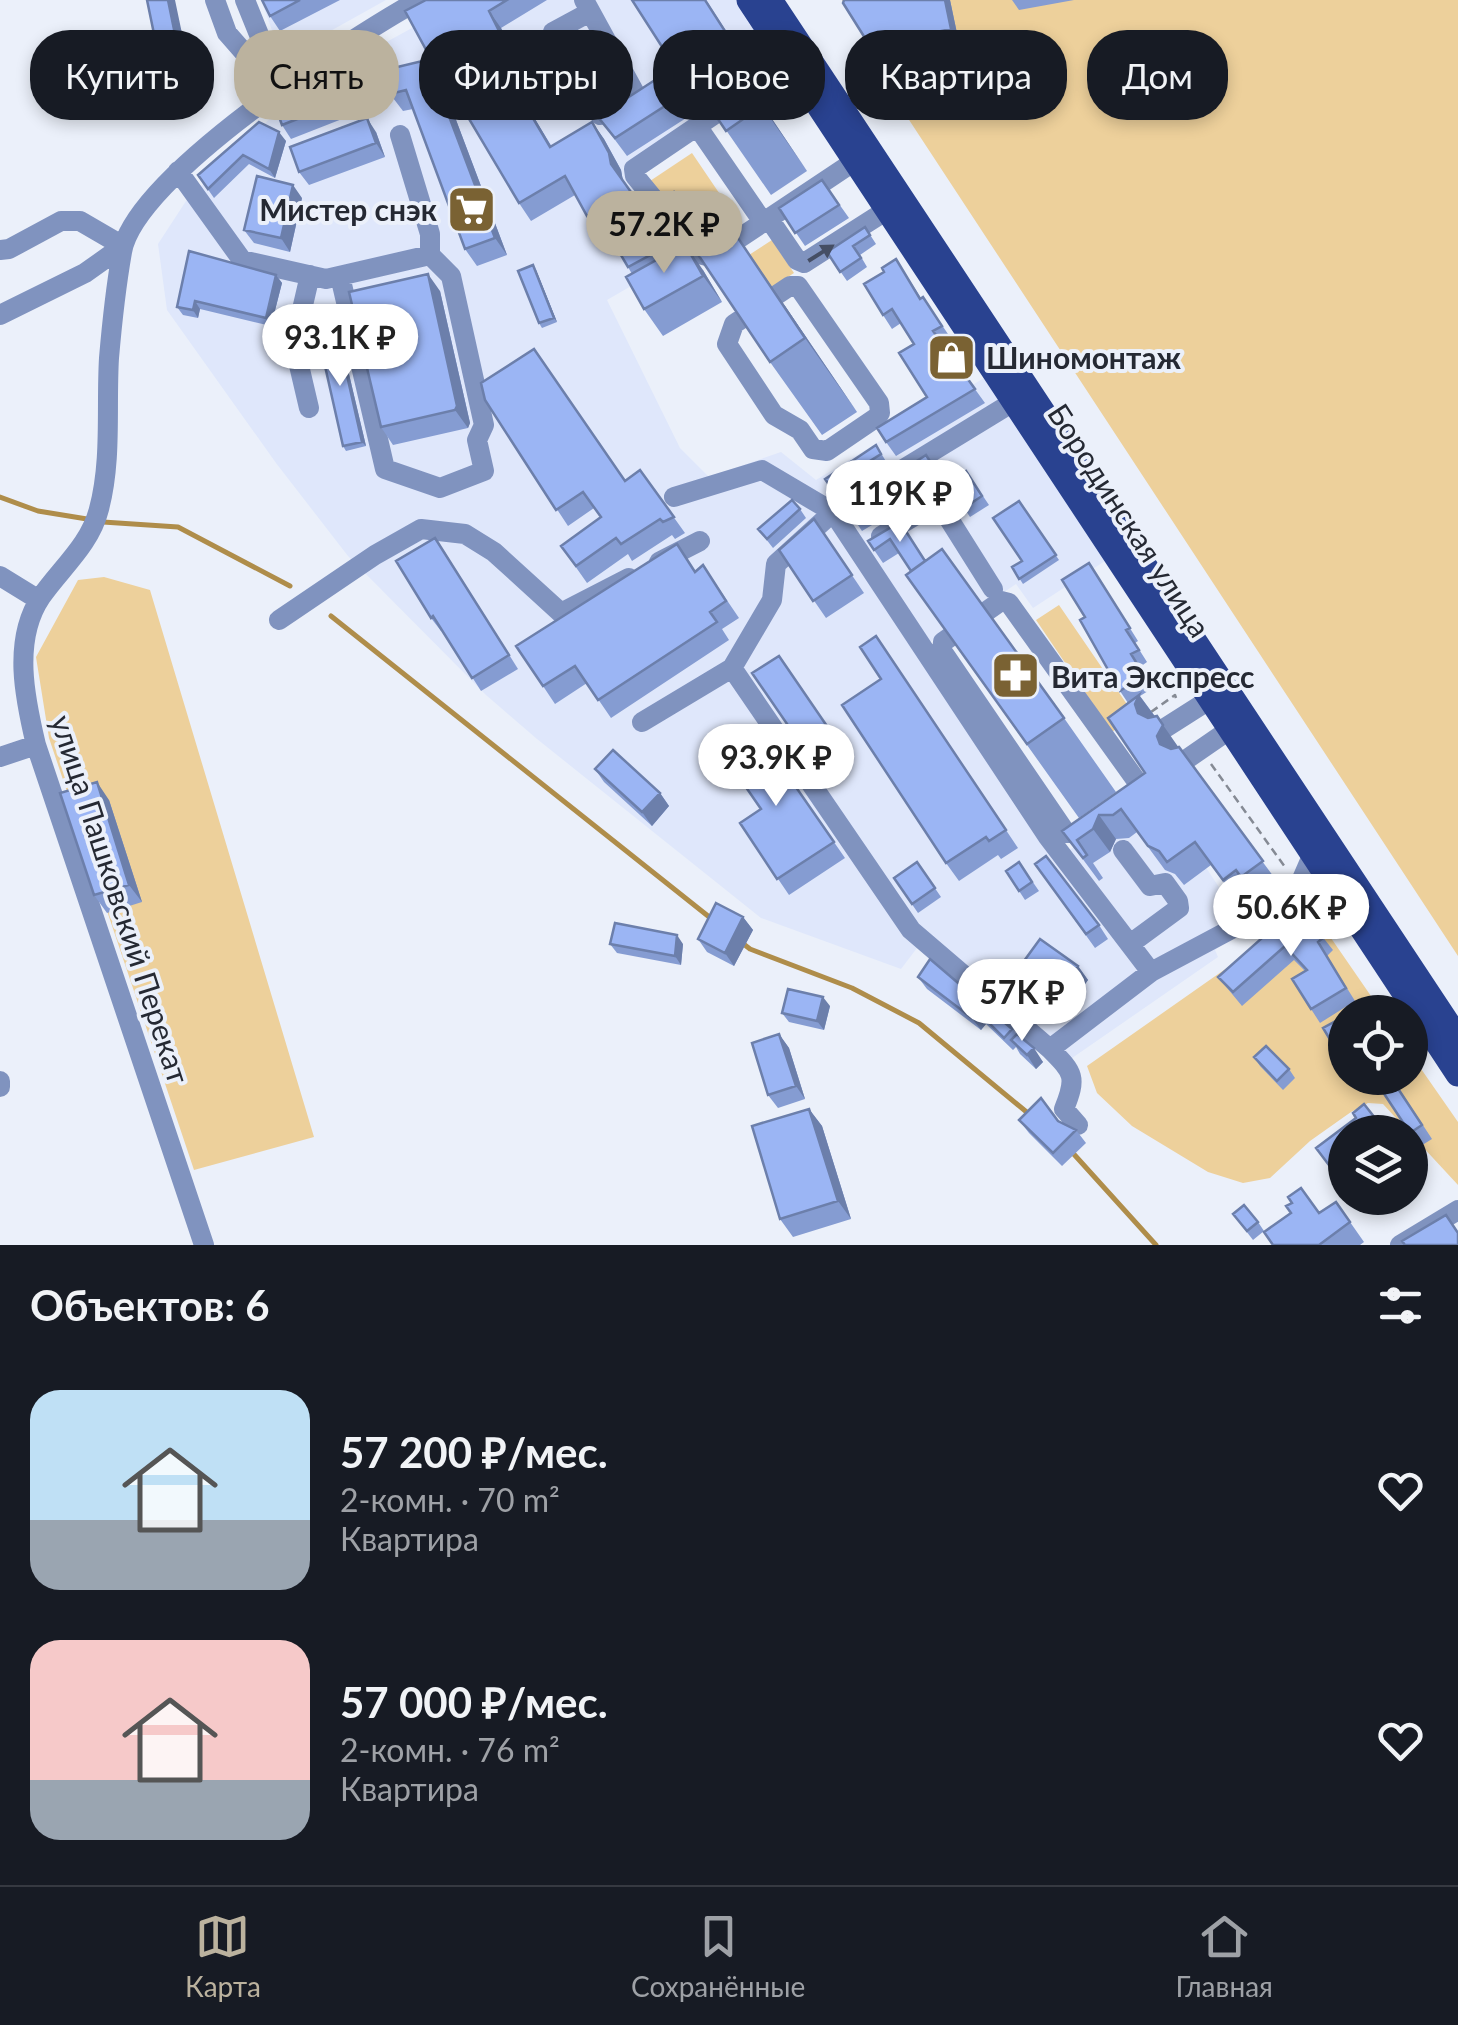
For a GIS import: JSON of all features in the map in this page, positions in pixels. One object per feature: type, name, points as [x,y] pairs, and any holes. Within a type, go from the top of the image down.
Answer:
[{"type":"main road","name":"Бородинская улица","points":[[749,0],[768,30]]},
{"type":"main road","name":"Бородинская улица","points":[[770,0],[1458,1039]]},
{"type":"main road","name":"Бородинская улица","points":[[825,116],[1013,402],[1198,706],[1312,856],[1458,1074]]},
{"type":"street","points":[[215,0],[234,41]]},
{"type":"street","points":[[245,0],[254,30]]},
{"type":"street","points":[[367,30],[419,0]]},
{"type":"street","points":[[587,6],[636,95],[600,115],[553,32],[587,6]]},
{"type":"street","points":[[0,316],[86,274],[123,246],[178,171],[241,120]]},
{"type":"street","points":[[707,120],[638,166],[634,173],[699,254],[714,256],[855,161]]},
{"type":"street","points":[[698,126],[796,260],[804,264],[887,210]]},
{"type":"street","points":[[340,276],[385,469],[440,488],[484,471],[477,440],[484,424],[451,276],[430,255],[430,234],[400,135]]},
{"type":"street","points":[[178,171],[242,260],[326,279],[430,255]]},
{"type":"street","points":[[0,250],[9,250],[61,221],[80,221],[123,246]]},
{"type":"street","points":[[701,236],[749,314]]},
{"type":"street","name":"улица Пашковский Перекат","points":[[123,246],[110,355],[106,456],[97,516],[86,540],[39,600],[26,638],[23,692],[36,745],[204,1245]]},
{"type":"street","points":[[308,408],[294,344],[310,275]]},
{"type":"street","points":[[790,286],[798,286],[879,404],[880,414],[827,450],[813,449],[800,430],[774,414],[726,344],[734,324],[749,314],[790,286]]},
{"type":"street","points":[[642,722],[732,668],[772,600],[776,564],[833,512],[1013,402]]},
{"type":"street","points":[[674,497],[762,470],[833,512],[1048,837],[1151,972]]},
{"type":"street","points":[[858,550],[933,505],[942,508],[993,589]]},
{"type":"street","points":[[279,620],[421,529],[465,534],[494,552],[561,612],[700,541]]},
{"type":"street","points":[[0,576],[39,600]]},
{"type":"street","points":[[1002,601],[1009,603],[1147,787],[1081,833],[1066,832],[942,650],[942,642],[1002,601]]},
{"type":"street","points":[[732,668],[911,930],[1069,1067],[1074,1085],[1064,1109],[1078,1125]]},
{"type":"street","points":[[1164,728],[1198,706]]},
{"type":"street","points":[[1187,759],[1219,737]]},
{"type":"street","points":[[0,757],[36,745]]},
{"type":"street","points":[[1123,850],[1150,886],[1164,883],[1179,908],[1130,944]]},
{"type":"street","points":[[1050,1049],[1151,972],[1273,907],[1299,886],[1312,856]]},
{"type":"street","points":[[1400,1245],[1458,1210]]},
{"type":"path","points":[[1148,714],[1175,696],[1198,706]]},
{"type":"path","points":[[1219,737],[1209,760],[1299,886]]},
{"type":"shaded area","points":[[261,0],[386,0],[332,30],[272,30]]},
{"type":"shaded area","points":[[463,0],[737,0],[756,30],[653,30],[653,120],[698,120],[623,168],[676,260],[607,300],[680,448],[709,477],[781,452],[816,480],[984,378],[1105,561],[1033,608],[1016,584],[918,650],[1056,859],[1156,792],[1246,928],[1215,950],[1218,957],[1062,1065],[917,948],[901,969],[761,918],[486,695],[348,556],[167,310],[158,244],[186,201],[268,120],[399,120],[399,35]]},
{"type":"shaded area","points":[[842,0],[1458,0],[1458,956],[909,120],[1067,120],[1067,30],[861,30]]},
{"type":"shaded area","points":[[692,153],[736,218],[713,233],[679,192],[667,201],[650,181]]},
{"type":"shaded area","points":[[772,240],[794,273],[754,299],[732,266]]},
{"type":"shaded area","points":[[104,577],[150,590],[314,1137],[194,1170],[49,738],[36,657],[78,580]]},
{"type":"shaded area","points":[[1059,605],[1135,716],[1112,732],[1036,620]]},
{"type":"shaded area","points":[[1311,909],[1370,995],[1328,995],[1328,1095],[1428,1095],[1428,1079],[1458,1122],[1458,1185],[1428,1153],[1428,1115],[1393,1115],[1383,1104],[1368,1103],[1347,1115],[1328,1115],[1328,1128],[1270,1178],[1243,1183],[1208,1172],[1132,1126],[1097,1093],[1087,1066]]},
{"type":"building","points":[[147,0],[168,0],[174,30],[153,30]]},
{"type":"building","points":[[262,0],[300,0],[270,16]]},
{"type":"building","points":[[426,0],[507,0],[489,11],[498,30],[419,30],[419,37],[405,11]]},
{"type":"building","points":[[632,0],[705,0],[724,30],[653,30]]},
{"type":"building","points":[[945,0],[951,29],[860,30],[843,3]]},
{"type":"building","points":[[419,62],[419,120],[450,120],[495,238],[465,249],[406,90],[399,92],[399,67]]},
{"type":"building","points":[[653,81],[653,114],[615,138],[600,120],[633,120],[633,94]]},
{"type":"building","points":[[362,120],[368,120],[376,143],[299,172],[290,147]]},
{"type":"building","points":[[470,120],[534,120],[550,147],[592,122],[611,164],[631,192],[587,216],[565,176],[519,203]]},
{"type":"building","points":[[719,120],[742,120],[726,131]]},
{"type":"building","points":[[259,122],[279,132],[269,169],[243,155],[208,189],[198,175]]},
{"type":"building","points":[[257,176],[293,185],[281,238],[244,230]]},
{"type":"building","points":[[822,180],[839,205],[795,233],[779,208]]},
{"type":"building","points":[[674,192],[703,227],[699,231],[670,195]]},
{"type":"building","points":[[865,227],[870,235],[853,246],[861,258],[840,272],[827,252]]},
{"type":"building","points":[[734,232],[805,338],[770,362],[699,256]]},
{"type":"building","points":[[647,234],[656,252],[628,267],[618,250]]},
{"type":"building","points":[[685,244],[703,276],[644,309],[626,277]]},
{"type":"building","points":[[189,251],[276,275],[266,318],[195,301],[193,310],[177,307]]},
{"type":"building","points":[[896,259],[942,326],[933,331],[975,389],[886,442],[877,428],[927,397],[899,353],[914,344],[892,309],[883,315],[864,284]]},
{"type":"building","points":[[533,265],[554,318],[539,323],[518,271]]},
{"type":"building","points":[[428,274],[457,406],[455,410],[381,427],[349,292]]},
{"type":"building","points":[[337,331],[362,442],[343,446],[318,335]]},
{"type":"building","points":[[534,349],[625,481],[640,470],[674,517],[663,522],[660,519],[621,544],[616,538],[576,566],[561,546],[601,517],[583,492],[556,510],[485,400],[481,383]]},
{"type":"building","points":[[876,445],[881,454],[830,486],[825,479]]},
{"type":"building","points":[[926,455],[935,469],[853,518],[843,503],[870,486],[872,490]]},
{"type":"building","points":[[966,471],[982,496],[964,508],[948,483]]},
{"type":"building","points":[[792,500],[800,509],[767,539],[758,529]]},
{"type":"building","points":[[1019,501],[1056,555],[1019,579],[1012,567],[1022,561],[993,518]]},
{"type":"building","points":[[814,519],[852,575],[813,601],[779,550]]},
{"type":"building","points":[[900,522],[925,561],[911,571],[890,539],[874,550],[868,541]]},
{"type":"building","points":[[435,538],[509,655],[472,678],[396,561]]},
{"type":"building","points":[[677,544],[695,572],[703,565],[726,601],[710,612],[717,622],[598,700],[575,666],[543,686],[516,646]]},
{"type":"building","points":[[942,549],[1064,718],[1027,744],[906,575]]},
{"type":"building","points":[[1089,563],[1130,628],[1126,630],[1139,650],[1131,654],[1144,675],[1120,691],[1080,620],[1085,617],[1062,580]]},
{"type":"building","points":[[876,636],[1006,830],[989,841],[986,837],[946,863],[842,705],[881,679],[860,647]]},
{"type":"building","points":[[779,656],[844,751],[818,769],[752,673]]},
{"type":"building","points":[[1139,695],[1135,704],[1138,713],[1148,718],[1157,716],[1163,725],[1157,736],[1160,744],[1171,749],[1179,747],[1263,861],[1241,877],[1236,870],[1223,880],[1195,842],[1167,862],[1159,851],[1148,846],[1121,809],[1113,815],[1099,815],[1093,829],[1077,840],[1087,855],[1083,858],[1062,831],[1145,773],[1108,718]]},
{"type":"building","points":[[757,731],[834,842],[777,879],[740,823],[761,809],[723,754]]},
{"type":"building","points":[[613,750],[660,793],[642,812],[595,769]]},
{"type":"building","points":[[97,782],[129,885],[94,895],[60,793]]},
{"type":"building","points":[[1046,856],[1099,925],[1086,934],[1035,864]]},
{"type":"building","points":[[917,862],[935,888],[912,904],[894,878]]},
{"type":"building","points":[[1019,862],[1032,882],[1019,891],[1006,871]]},
{"type":"building","points":[[716,903],[743,917],[725,953],[698,939]]},
{"type":"building","points":[[1298,906],[1324,937],[1318,942],[1346,988],[1328,995],[1311,1009],[1292,979],[1307,970],[1285,946],[1233,992],[1218,977]]},
{"type":"building","points":[[615,923],[677,935],[675,956],[610,944]]},
{"type":"building","points":[[1040,939],[1078,966],[1063,988],[1024,961]]},
{"type":"building","points":[[930,959],[1012,1029],[1004,1038],[977,1011],[972,1018],[918,977]]},
{"type":"building","points":[[788,989],[823,997],[817,1021],[782,1013]]},
{"type":"building","points":[[779,1034],[796,1086],[768,1095],[752,1043]]},
{"type":"building","points":[[1017,1034],[1034,1048],[1027,1055],[1011,1040]]},
{"type":"building","points":[[1266,1046],[1289,1069],[1277,1081],[1254,1057]]},
{"type":"building","points":[[1385,1095],[1402,1095],[1415,1115],[1398,1115]]},
{"type":"building","points":[[1041,1098],[1058,1121],[1076,1130],[1053,1153],[1019,1120]]},
{"type":"building","points":[[1364,1104],[1373,1115],[1354,1115]]},
{"type":"building","points":[[809,1109],[838,1201],[780,1219],[752,1126]]},
{"type":"building","points":[[1328,1139],[1328,1164],[1316,1148]]},
{"type":"building","points":[[1301,1188],[1319,1213],[1328,1207],[1328,1215],[1345,1215],[1350,1222],[1319,1245],[1273,1245],[1264,1232],[1291,1213],[1286,1206],[1292,1203],[1288,1197]]},
{"type":"building","points":[[1244,1205],[1258,1222],[1247,1231],[1233,1214]]},
{"type":"building","points":[[1446,1215],[1458,1233],[1458,1245],[1405,1245],[1402,1241]]},
{"type":"waterway","points":[[0,497],[38,511],[87,519]]},
{"type":"waterway","points":[[103,522],[178,527],[290,586]]},
{"type":"waterway","points":[[331,616],[713,920]]},
{"type":"waterway","points":[[741,942],[750,949],[852,988],[919,1023],[1029,1114]]},
{"type":"waterway","points":[[1071,1151],[1156,1245]]},
{"type":"place","name":"Мистер снэк","points":[[472,209]]},
{"type":"place","name":"Шиномонтаж","points":[[951,357]]},
{"type":"place","name":"Вита Экспресс","points":[[1016,676]]}]
